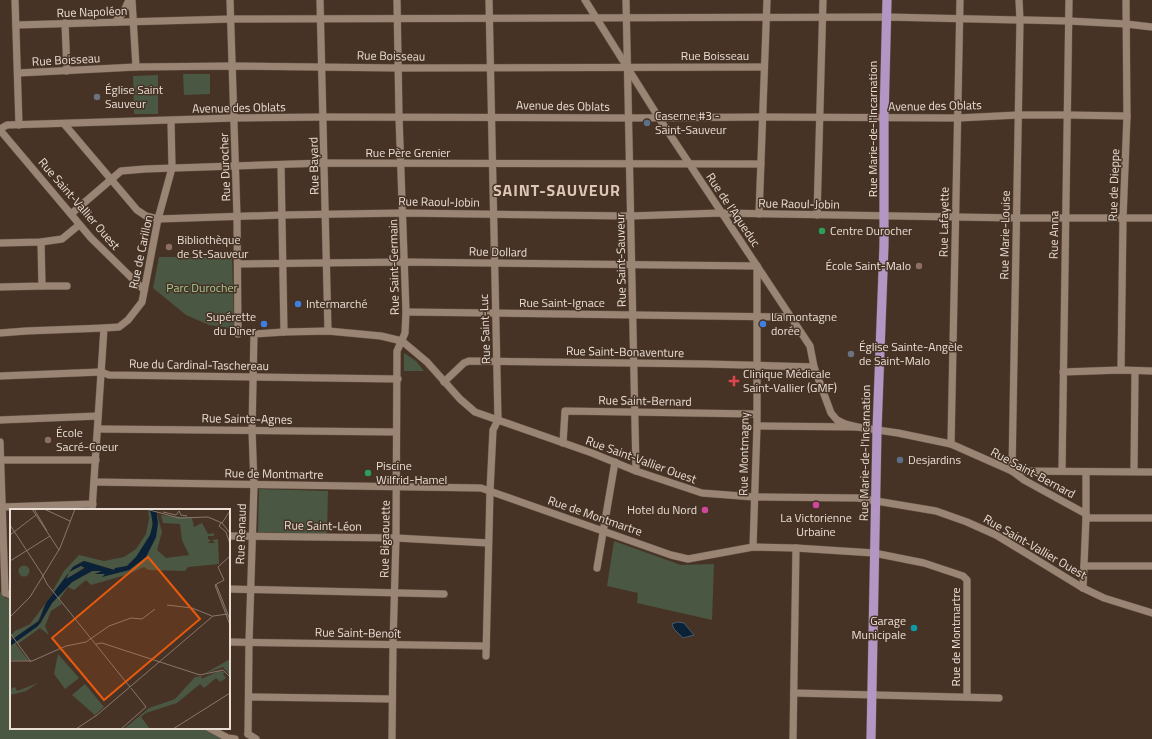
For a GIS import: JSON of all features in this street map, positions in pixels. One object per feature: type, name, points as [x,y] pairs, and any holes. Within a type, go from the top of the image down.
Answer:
[{"type":"main road","name":"Rue Marie-de-l'Incarnation","points":[[871,739],[877,430],[884,216],[884,118],[887,0]]},
{"type":"street","points":[[15,0],[19,125]]},
{"type":"street","points":[[131,0],[134,22],[136,67]]},
{"type":"street","points":[[115,22],[131,0]]},
{"type":"street","name":"Rue Durocher","points":[[230,0],[236,166],[238,334]]},
{"type":"street","name":"Rue Bayard","points":[[320,0],[323,66],[328,331]]},
{"type":"street","name":"Rue Saint-Germain","points":[[397,0],[399,117],[406,312],[405,333],[402,340]]},
{"type":"street","name":"Rue Saint-Luc","points":[[486,656],[488,543],[493,430],[498,420],[489,0]]},
{"type":"street","name":"Rue de l'Aqueduc","points":[[585,0],[659,118],[810,346],[814,367],[831,413],[837,420],[857,427]]},
{"type":"street","name":"Rue Saint-Sauveur","points":[[626,0],[636,471]]},
{"type":"street","points":[[759,214],[767,0]]},
{"type":"street","points":[[817,215],[819,117],[824,18],[823,0]]},
{"type":"street","name":"Rue Lafayette","points":[[951,444],[960,0]]},
{"type":"street","name":"Rue Marie-Louise","points":[[1012,471],[1020,20],[1019,0]]},
{"type":"street","name":"Rue Anna","points":[[1062,471],[1062,372],[1069,0]]},
{"type":"street","name":"Rue de Dieppe","points":[[1121,370],[1127,116],[1126,0]]},
{"type":"street","name":"Rue Napoléon","points":[[16,26],[65,23],[321,18],[886,17],[1069,21],[1152,27]]},
{"type":"street","points":[[65,23],[67,71]]},
{"type":"street","name":"Rue Boisseau","points":[[18,73],[136,67],[232,66],[399,68],[764,67]]},
{"type":"street","name":"Avenue des Oblats","points":[[0,129],[7,126],[19,125],[234,118],[958,118],[1067,114],[1127,116]]},
{"type":"street","name":"Rue de Carillon","points":[[0,333],[119,327],[128,320],[142,302],[158,219],[172,168],[171,121]]},
{"type":"street","points":[[65,124],[141,213],[158,219]]},
{"type":"street","name":"Rue Saint-Vallier Ouest","points":[[0,129],[80,225],[144,290]]},
{"type":"street","name":"Rue Père Grenier","points":[[71,214],[121,171],[325,163],[630,165],[761,164]]},
{"type":"street","points":[[281,165],[284,332],[328,331],[381,336],[402,340]]},
{"type":"street","name":"Rue Raoul-Jobin","points":[[158,219],[403,213],[630,216],[721,213],[1016,218],[1152,218]]},
{"type":"street","points":[[0,243],[41,242],[62,239],[80,225]]},
{"type":"street","points":[[41,242],[42,286]]},
{"type":"street","name":"Rue Dollard","points":[[238,264],[405,262],[758,266]]},
{"type":"street","name":"Rue Montmagny","points":[[753,547],[757,426],[758,266]]},
{"type":"street","points":[[0,287],[67,286]]},
{"type":"street","name":"Rue Saint-Ignace","points":[[406,312],[790,317]]},
{"type":"street","points":[[3,507],[93,507],[104,328]]},
{"type":"street","name":"Rue Renaud","points":[[248,734],[250,590],[254,485],[252,430],[254,334],[284,332]]},
{"type":"street","name":"Rue Saint-Vallier Ouest","points":[[402,340],[427,362],[460,399],[476,412],[636,471],[702,493],[754,497],[858,498],[936,511],[967,522],[1000,538],[1083,588],[1104,598],[1152,613]]},
{"type":"street","name":"Rue Bigaouette","points":[[392,739],[397,486],[397,351],[402,340]]},
{"type":"street","name":"Rue Saint-Bonaventure","points":[[444,382],[464,363],[469,362],[497,361],[814,367]]},
{"type":"street","points":[[1062,372],[1121,370],[1152,372]]},
{"type":"street","points":[[1134,471],[1135,371]]},
{"type":"street","name":"Rue du Cardinal-Taschereau","points":[[0,376],[101,372],[109,375],[398,379]]},
{"type":"street","name":"Rue Saint-Bernard","points":[[563,443],[565,411],[756,414]]},
{"type":"street","points":[[0,420],[98,416]]},
{"type":"street","name":"Rue Saint-Bernard","points":[[757,426],[857,427],[898,432],[951,444],[1012,471],[1024,480],[1086,516],[1152,518]]},
{"type":"street","name":"Rue Sainte-Agnes","points":[[98,429],[396,432]]},
{"type":"street","points":[[0,442],[2,460],[1,498],[8,551],[2,572],[8,594]]},
{"type":"street","points":[[2,460],[96,460]]},
{"type":"street","points":[[597,568],[615,462]]},
{"type":"street","points":[[1012,471],[1152,472]]},
{"type":"street","points":[[1083,588],[1086,472]]},
{"type":"street","name":"Rue de Montmartre","points":[[94,482],[481,488],[500,496],[604,530],[671,555],[688,559],[753,547],[874,553],[924,563],[963,576],[967,580],[967,697]]},
{"type":"street","name":"Rue Saint-Léon","points":[[230,536],[396,538],[488,543]]},
{"type":"street","points":[[793,739],[796,548]]},
{"type":"street","points":[[1084,566],[1152,566]]},
{"type":"street","points":[[230,589],[444,594]]},
{"type":"street","name":"Rue Saint-Benoît","points":[[230,642],[486,646]]},
{"type":"street","points":[[794,693],[998,698]]},
{"type":"street","points":[[249,697],[392,699]]},
{"type":"street","points":[[210,729],[228,738],[235,739]]},
{"type":"street","points":[[240,739],[248,734],[256,739]]},
{"type":"green space","points":[[183,74],[210,74],[210,94],[184,95]]},
{"type":"green space","points":[[158,75],[158,114],[134,114],[133,76]]},
{"type":"green space","name":"Parc Durocher","points":[[159,257],[232,257],[234,326],[230,328],[209,325],[186,315],[153,288]]},
{"type":"green space","points":[[404,353],[416,361],[424,371],[404,371]]},
{"type":"green space","points":[[259,489],[328,491],[327,534],[258,532]]},
{"type":"green space","points":[[614,541],[681,565],[714,564],[712,620],[637,603],[638,593],[607,586]]},
{"type":"green space","points":[[0,592],[5,598],[10,599],[10,729],[207,729],[230,739],[0,739]]},
{"type":"water","points":[[677,622],[684,623],[694,635],[683,638],[674,629],[672,624]]},
{"type":"place","name":"Église Saint Sauveur","points":[[97,97]]},
{"type":"place","name":"Caserne #3 - Saint-Sauveur","points":[[647,123]]},
{"type":"place","name":"Centre Durocher","points":[[822,231]]},
{"type":"place","name":"Bibliothèque de St-Sauveur","points":[[169,247]]},
{"type":"place","name":"École Saint-Malo","points":[[919,266]]},
{"type":"place","name":"Intermarché","points":[[298,304]]},
{"type":"place","name":"Supérette du Diner","points":[[264,324]]},
{"type":"place","name":"La montagne dorée","points":[[763,324]]},
{"type":"place","name":"Église Sainte-Angèle de Saint-Malo","points":[[851,354]]},
{"type":"place","name":"Clinique Médicale Saint-Vallier (GMF)","points":[[734,381]]},
{"type":"place","name":"École Sacré-Coeur","points":[[48,440]]},
{"type":"place","name":"Desjardins","points":[[900,460]]},
{"type":"place","name":"Piscine Wilfrid-Hamel","points":[[368,473]]},
{"type":"place","name":"La Victorienne Urbaine","points":[[816,505]]},
{"type":"place","name":"Hotel du Nord","points":[[705,510]]},
{"type":"place","name":"Garage Municipale","points":[[914,628]]},
{"type":"district","name":"SAINT-SAUVEUR","points":[[557,190]]}]
